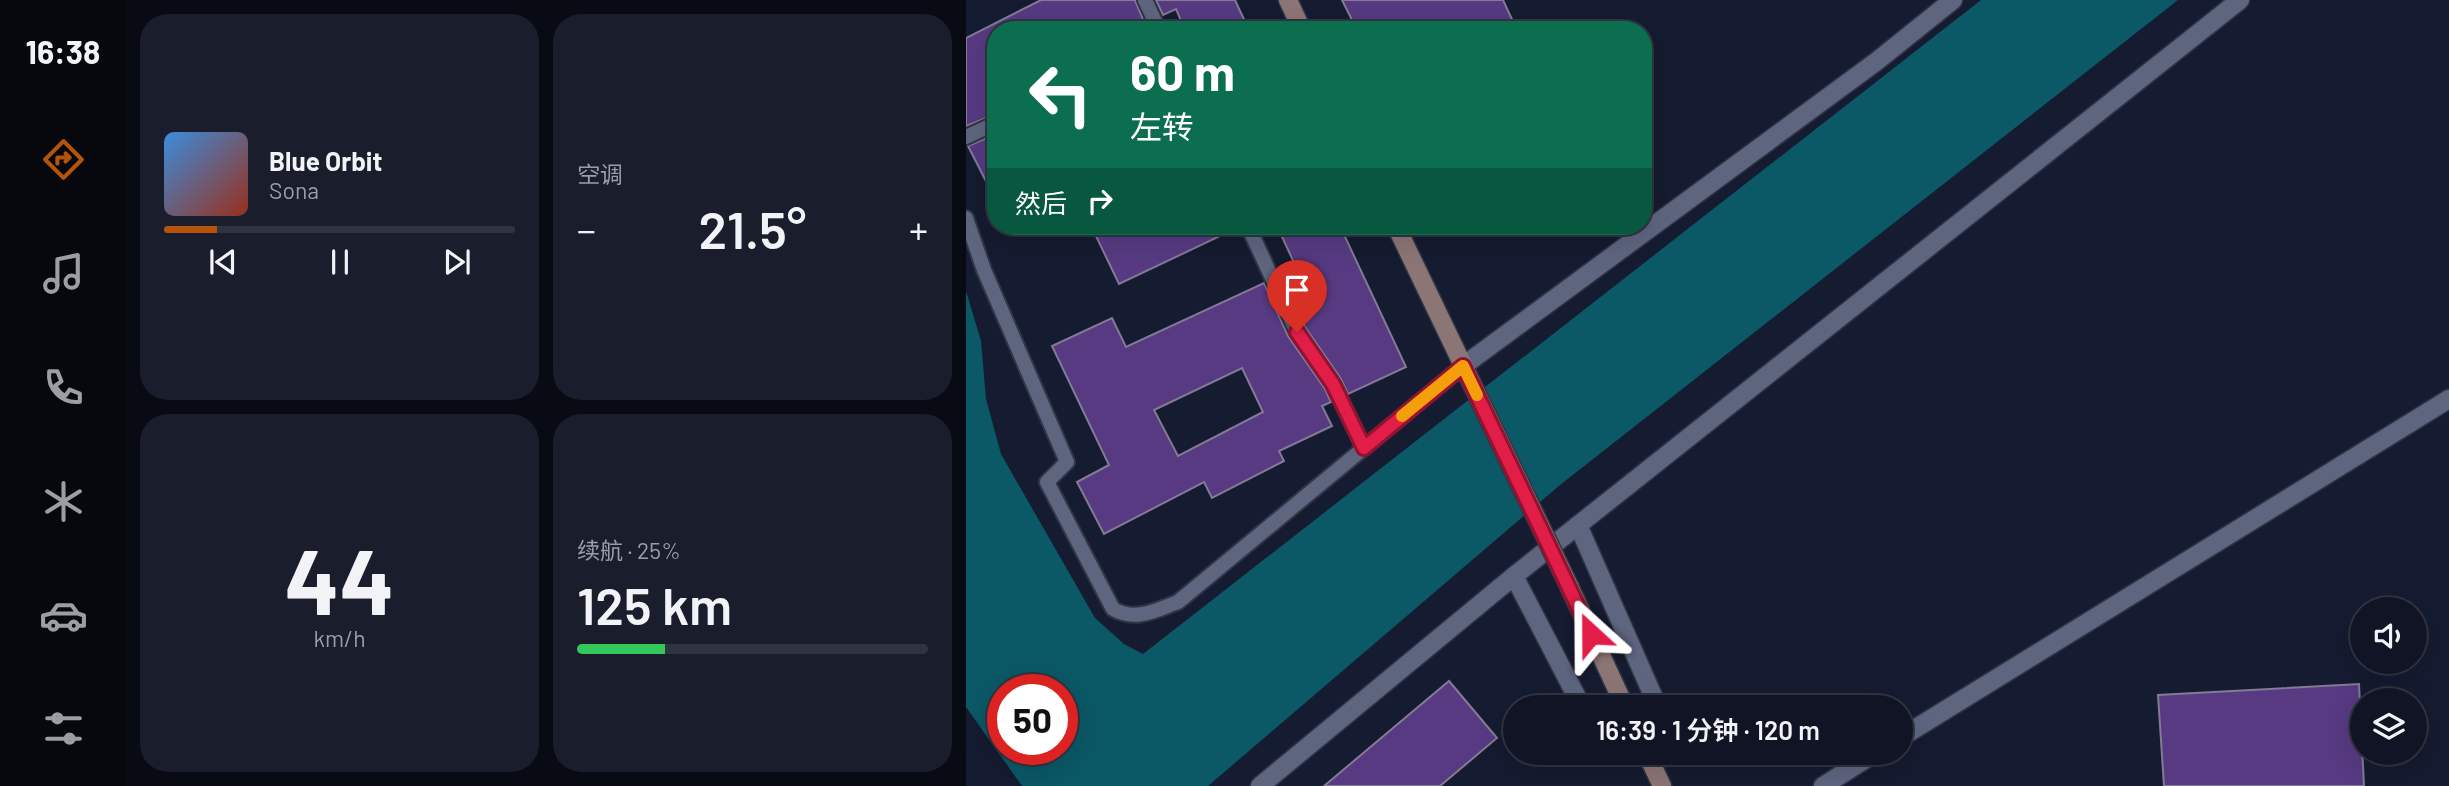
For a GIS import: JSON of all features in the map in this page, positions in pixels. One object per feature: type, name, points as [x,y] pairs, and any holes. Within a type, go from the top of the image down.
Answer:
[{"type":"main road","points":[[1288,0],[1298,21]]},
{"type":"main road","points":[[1400,235],[1619,695]]},
{"type":"main road","points":[[1652,765],[1662,786]]},
{"type":"street","points":[[1652,233],[1953,0]]},
{"type":"street","points":[[1260,786],[1577,525],[2240,0]]},
{"type":"street","points":[[1467,374],[1649,235]]},
{"type":"street","points":[[1913,730],[2449,399]]},
{"type":"street","points":[[1577,525],[1653,695]]},
{"type":"street","points":[[1514,576],[1576,695]]},
{"type":"street","points":[[1823,786],[1856,765]]},
{"type":"lane","points":[[1145,0],[1154,21]]},
{"type":"lane","points":[[966,137],[987,127]]},
{"type":"lane","points":[[966,218],[984,270],[1067,462],[1048,482],[1113,609],[1122,614],[1141,616],[1178,602],[1364,448],[1467,374]]},
{"type":"lane","points":[[1252,235],[1297,332],[1333,384],[1364,448]]},
{"type":"shaded area","points":[[1981,0],[2178,0],[1560,485],[1208,786],[1022,786],[1007,765],[1078,765],[1078,674],[987,674],[987,737],[966,707],[966,291],[981,341],[986,399],[1001,454],[1095,618],[1124,644],[1143,654]]},
{"type":"building","points":[[1041,0],[1135,0],[1144,21],[1000,21]]},
{"type":"building","points":[[1156,0],[1235,0],[1245,21],[1181,21],[1176,9],[1163,15]]},
{"type":"building","points":[[1342,0],[1503,0],[1513,21],[1352,21]]},
{"type":"building","points":[[987,27],[987,118],[966,126],[966,38]]},
{"type":"building","points":[[987,138],[987,183],[968,146]]},
{"type":"building","points":[[1095,235],[1222,235],[1119,284]]},
{"type":"building","points":[[1281,235],[1344,235],[1406,367],[1348,394],[1341,379],[1305,327],[1281,274],[1296,267]]},
{"type":"building","points":[[1264,283],[1288,336],[1325,389],[1331,402],[1322,406],[1332,426],[1279,451],[1284,461],[1212,498],[1204,482],[1104,534],[1077,482],[1109,465],[1052,346],[1112,318],[1126,347]],"holes":[[[1242,368],[1263,412],[1178,456],[1154,410]]]},
{"type":"building","points":[[1449,681],[1497,738],[1440,786],[1324,786]]},
{"type":"building","points":[[2359,684],[2359,688],[2350,688],[2350,765],[2363,765],[2364,786],[2164,786],[2158,695]]},
{"type":"slow traffic","points":[[1402,416],[1463,366],[1477,395]]},
{"type":"route","points":[[1297,332],[1333,384],[1364,448],[1463,366],[1591,634]]}]
